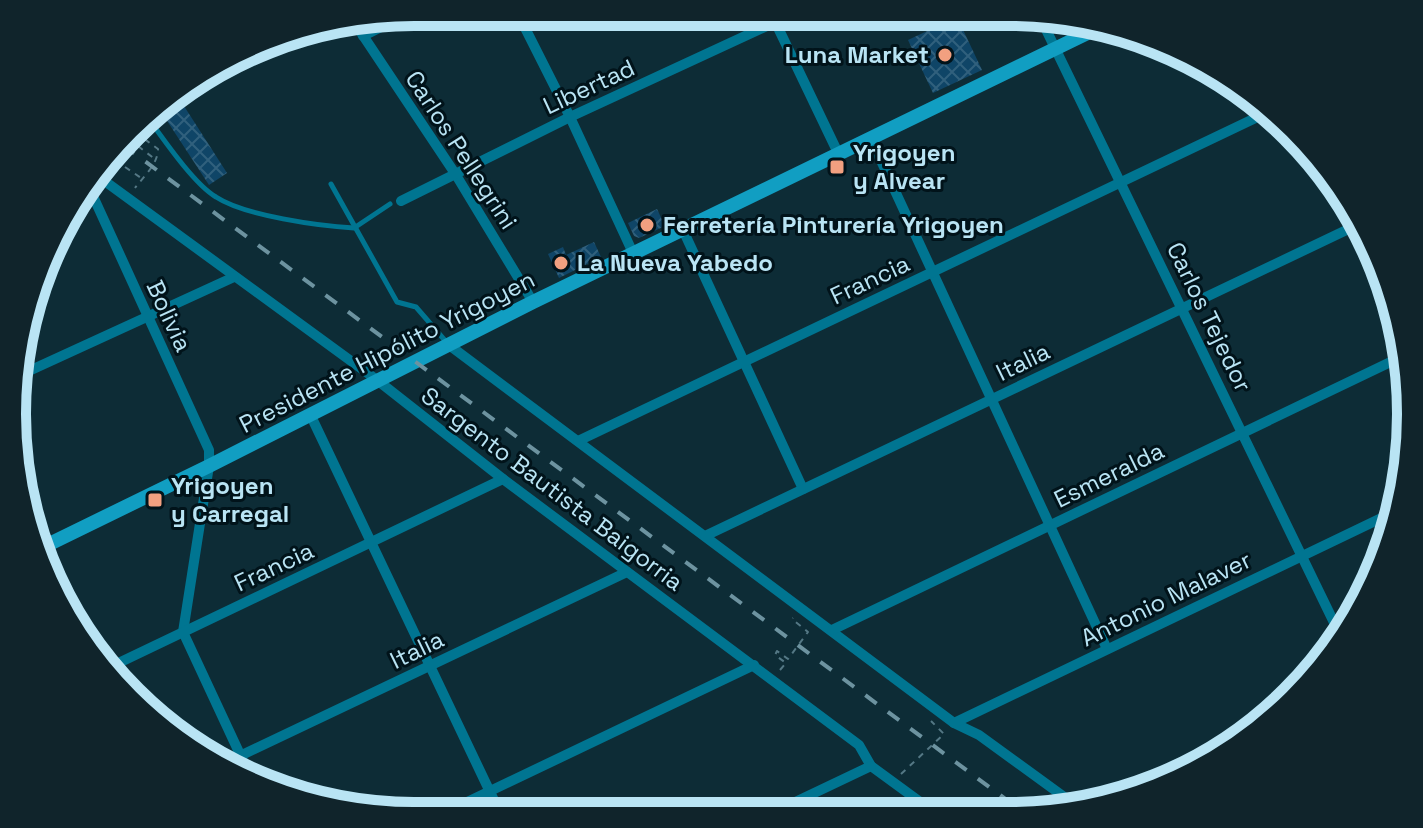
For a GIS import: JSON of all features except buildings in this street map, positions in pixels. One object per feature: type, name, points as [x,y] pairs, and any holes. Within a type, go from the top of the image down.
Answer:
[{"type":"street","points":[[524,26],[633,253]]},
{"type":"street","name":"Libertad","points":[[396,203],[757,26]]},
{"type":"street","points":[[777,26],[839,155]]},
{"type":"street","points":[[363,36],[380,28]]},
{"type":"street","name":"Carlos Tejedor","points":[[1045,28],[1335,625]]},
{"type":"street","name":"Carlos Pellegrini","points":[[359,30],[456,175],[533,302]]},
{"type":"street","name":"Presidente Hipólito Yrigoyen","points":[[49,544],[533,302],[1087,34]]},
{"type":"street","name":"Francia","points":[[578,441],[1258,117]]},
{"type":"street","points":[[871,139],[1107,649]]},
{"type":"street","name":"Sargento Bautista Baigorria","points":[[104,181],[377,380],[503,479],[754,665],[859,745],[871,766],[920,802]]},
{"type":"street","name":"Bolivia","points":[[93,196],[209,450],[209,466]]},
{"type":"street","name":"Italia","points":[[705,536],[1350,228]]},
{"type":"street","points":[[683,230],[803,489]]},
{"type":"street","points":[[28,371],[234,277]]},
{"type":"street","points":[[449,345],[954,723],[979,735],[1066,798]]},
{"type":"street","name":"Esmeralda","points":[[832,630],[1394,360]]},
{"type":"street","points":[[310,414],[494,802]]},
{"type":"street","points":[[209,466],[183,632],[244,763]]},
{"type":"street","name":"Francia","points":[[117,664],[503,479]]},
{"type":"street","name":"Antonio Malaver","points":[[954,723],[1383,517]]},
{"type":"street","name":"Italia","points":[[235,758],[627,572]]},
{"type":"street","points":[[468,802],[754,665]]},
{"type":"street","points":[[795,802],[871,766]]},
{"type":"lane","points":[[154,126],[200,183],[216,197],[258,212],[354,228],[396,203]]},
{"type":"lane","points":[[331,184],[397,302],[416,307],[449,345]]},
{"type":"path","points":[[127,199],[156,161],[158,149],[142,138]]},
{"type":"path","points":[[138,146],[156,161]]},
{"type":"path","points":[[125,167],[142,179]]},
{"type":"path","points":[[773,680],[786,663],[775,655],[777,651],[788,659],[808,632],[792,619],[794,616],[811,628],[817,619]]},
{"type":"path","points":[[893,782],[944,734],[931,721],[940,712]]},
{"type":"railway","points":[[130,150],[1009,802]]},
{"type":"place","name":"Luna Market","points":[[945,55]]},
{"type":"place","name":"Yrigoyen y Alvear","points":[[837,167]]},
{"type":"place","name":"Ferretería Pinturería Yrigoyen","points":[[647,225]]},
{"type":"place","name":"La Nueva Yabedo","points":[[561,263]]},
{"type":"place","name":"Yrigoyen y Carregal","points":[[155,500]]}]
